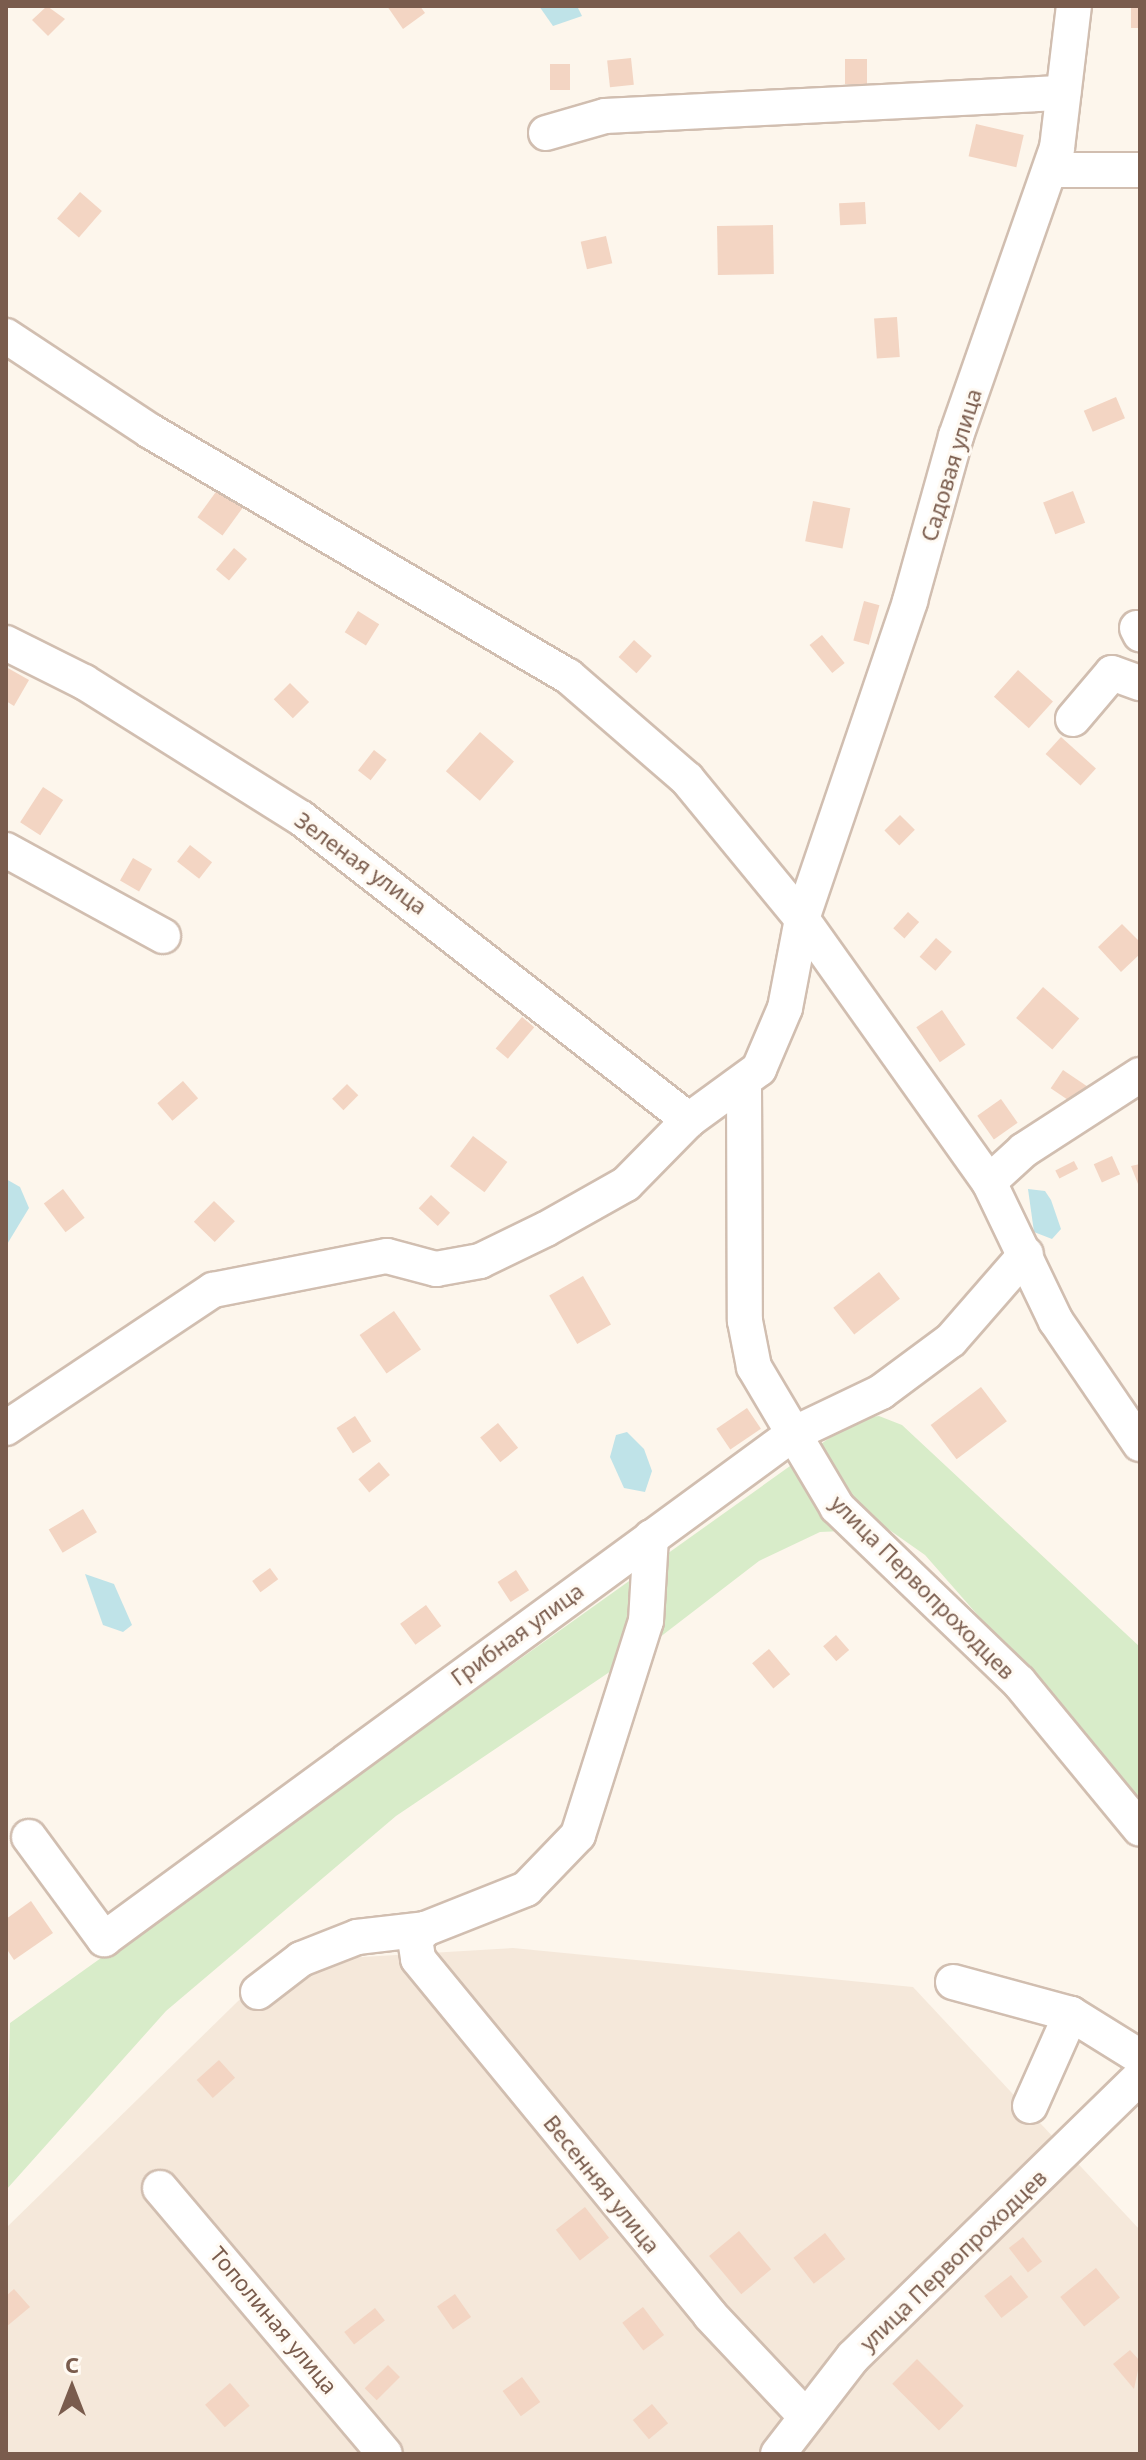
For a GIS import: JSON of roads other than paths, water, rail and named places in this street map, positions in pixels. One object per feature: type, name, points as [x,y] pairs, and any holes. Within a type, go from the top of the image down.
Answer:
[{"type":"street","name":"Садовая улица","points":[[744,1083],[759,1069],[785,1008],[802,919],[910,601],[956,436],[1050,170],[1074,6]]},
{"type":"street","points":[[546,133],[605,116],[1063,93]]},
{"type":"street","points":[[1050,170],[1140,170]]},
{"type":"street","points":[[6,336],[150,431],[568,676],[687,779],[802,919],[989,1182],[1056,1321],[1140,1444]]},
{"type":"street","name":"Зеленая улица","points":[[6,643],[97,690],[301,818],[689,1120]]},
{"type":"street","points":[[1073,719],[1126,678]]},
{"type":"street","points":[[6,850],[163,936]]},
{"type":"street","points":[[989,1182],[1024,1150],[1140,1075]]},
{"type":"street","points":[[6,1428],[45,1409],[169,1313],[213,1290],[387,1256],[436,1269],[480,1261],[626,1184],[689,1120],[744,1083]]},
{"type":"street","name":"улица Первопроходцев","points":[[744,1083],[745,1321],[754,1367],[837,1507],[1019,1682],[1140,1829]]},
{"type":"street","name":"Грибная улица","points":[[29,1837],[104,1939],[793,1434],[881,1392],[951,1340],[1026,1254]]},
{"type":"street","points":[[258,1992],[301,1959],[357,1937],[420,1934],[526,1889],[578,1835],[646,1621],[651,1537]]},
{"type":"street","name":"Весенняя улица","points":[[420,1934],[418,1959],[710,2315],[806,2417]]},
{"type":"street","points":[[953,1982],[1071,2014],[1140,2057]]},
{"type":"street","points":[[1030,2106],[1071,2014]]},
{"type":"street","name":"улица Первопроходцев","points":[[778,2454],[853,2357],[1140,2077]]},
{"type":"street","name":"Тополиная улица","points":[[160,2188],[385,2454]]},
{"type":"water","points":[[539,6],[577,6],[582,16],[553,26]]},
{"type":"water","points":[[6,1179],[20,1187],[29,1208],[6,1246]]},
{"type":"water","points":[[1028,1189],[1045,1191],[1051,1200],[1061,1229],[1052,1239],[1034,1232]]},
{"type":"water","points":[[627,1432],[644,1449],[652,1471],[645,1492],[624,1488],[610,1457],[616,1435]]},
{"type":"water","points":[[85,1574],[114,1584],[132,1625],[123,1632],[103,1625]]}]
